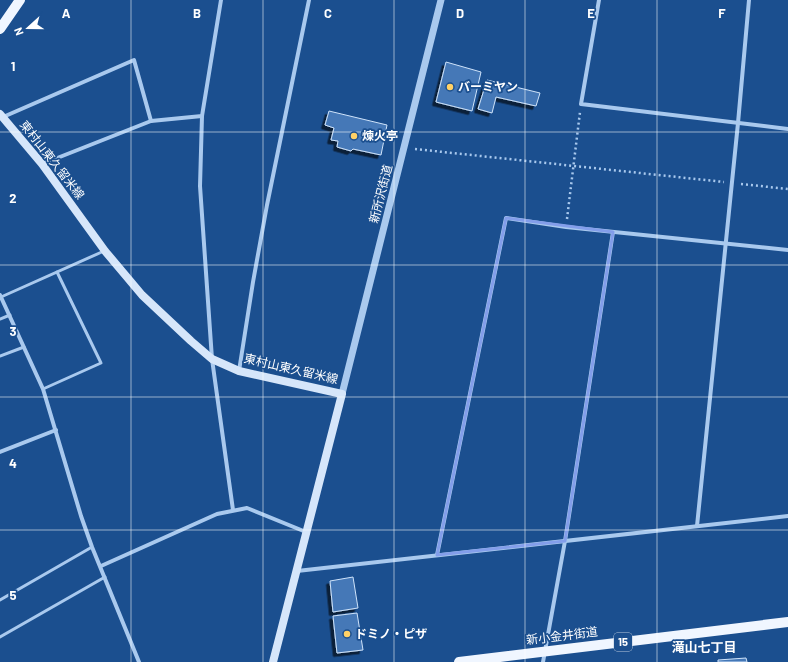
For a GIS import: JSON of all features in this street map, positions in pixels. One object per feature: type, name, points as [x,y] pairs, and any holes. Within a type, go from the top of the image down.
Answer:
[{"type":"main road","points":[[0,29],[20,0]]},
{"type":"main road","name":"東村山東久留米線","points":[[2,115],[42,164],[104,251],[142,295],[212,359],[239,371],[342,394],[273,662]]},
{"type":"main road","name":"新小金井街道","points":[[459,662],[788,622]]},
{"type":"street","points":[[221,0],[202,116],[200,186],[212,359],[233,510]]},
{"type":"street","points":[[239,371],[266,213],[309,0]]},
{"type":"street","name":"新所沢街道","points":[[342,394],[441,0]]},
{"type":"street","points":[[599,0],[581,104],[788,129]]},
{"type":"street","points":[[697,526],[750,0]]},
{"type":"street","points":[[2,115],[134,60],[151,121]]},
{"type":"street","points":[[42,164],[151,121],[202,116]]},
{"type":"street","points":[[437,555],[506,218],[566,227],[788,250]]},
{"type":"street","points":[[543,662],[565,540],[613,232]]},
{"type":"street","points":[[1,296],[43,389],[81,516],[92,547],[139,662]]},
{"type":"street","points":[[0,452],[56,430]]},
{"type":"street","points":[[100,566],[217,514],[233,510],[247,508],[306,532]]},
{"type":"street","points":[[297,571],[788,516]]},
{"type":"lane","points":[[1,296],[104,251]]},
{"type":"lane","points":[[43,389],[101,363],[57,272]]},
{"type":"lane","points":[[0,319],[10,315]]},
{"type":"lane","points":[[0,356],[24,347]]},
{"type":"lane","points":[[0,600],[92,547]]},
{"type":"lane","points":[[0,637],[105,577]]},
{"type":"path","points":[[566,227],[581,104]]},
{"type":"path","points":[[404,148],[788,188]]},
{"type":"highlighted area","points":[[506,218],[613,232],[565,541],[437,555]]},
{"type":"building","points":[[446,62],[481,72],[472,111],[436,102]]},
{"type":"building","points":[[487,80],[540,93],[536,106],[496,97],[492,113],[478,109]]},
{"type":"building","points":[[329,111],[387,125],[381,155],[353,149],[351,151],[337,147],[338,141],[331,140],[334,128],[325,125]]},
{"type":"building","points":[[353,577],[358,608],[333,612],[330,581]]},
{"type":"building","points":[[357,613],[363,650],[337,653],[333,616]]},
{"type":"building","points":[[746,658],[747,662],[718,662],[718,660]]},
{"type":"place","name":"バーミヤン","points":[[450,87]]},
{"type":"place","name":"煉火亭","points":[[354,136]]},
{"type":"place","name":"ドミノ・ピザ","points":[[347,634]]},
{"type":"district","name":"滝山七丁目","points":[[704,647]]}]
